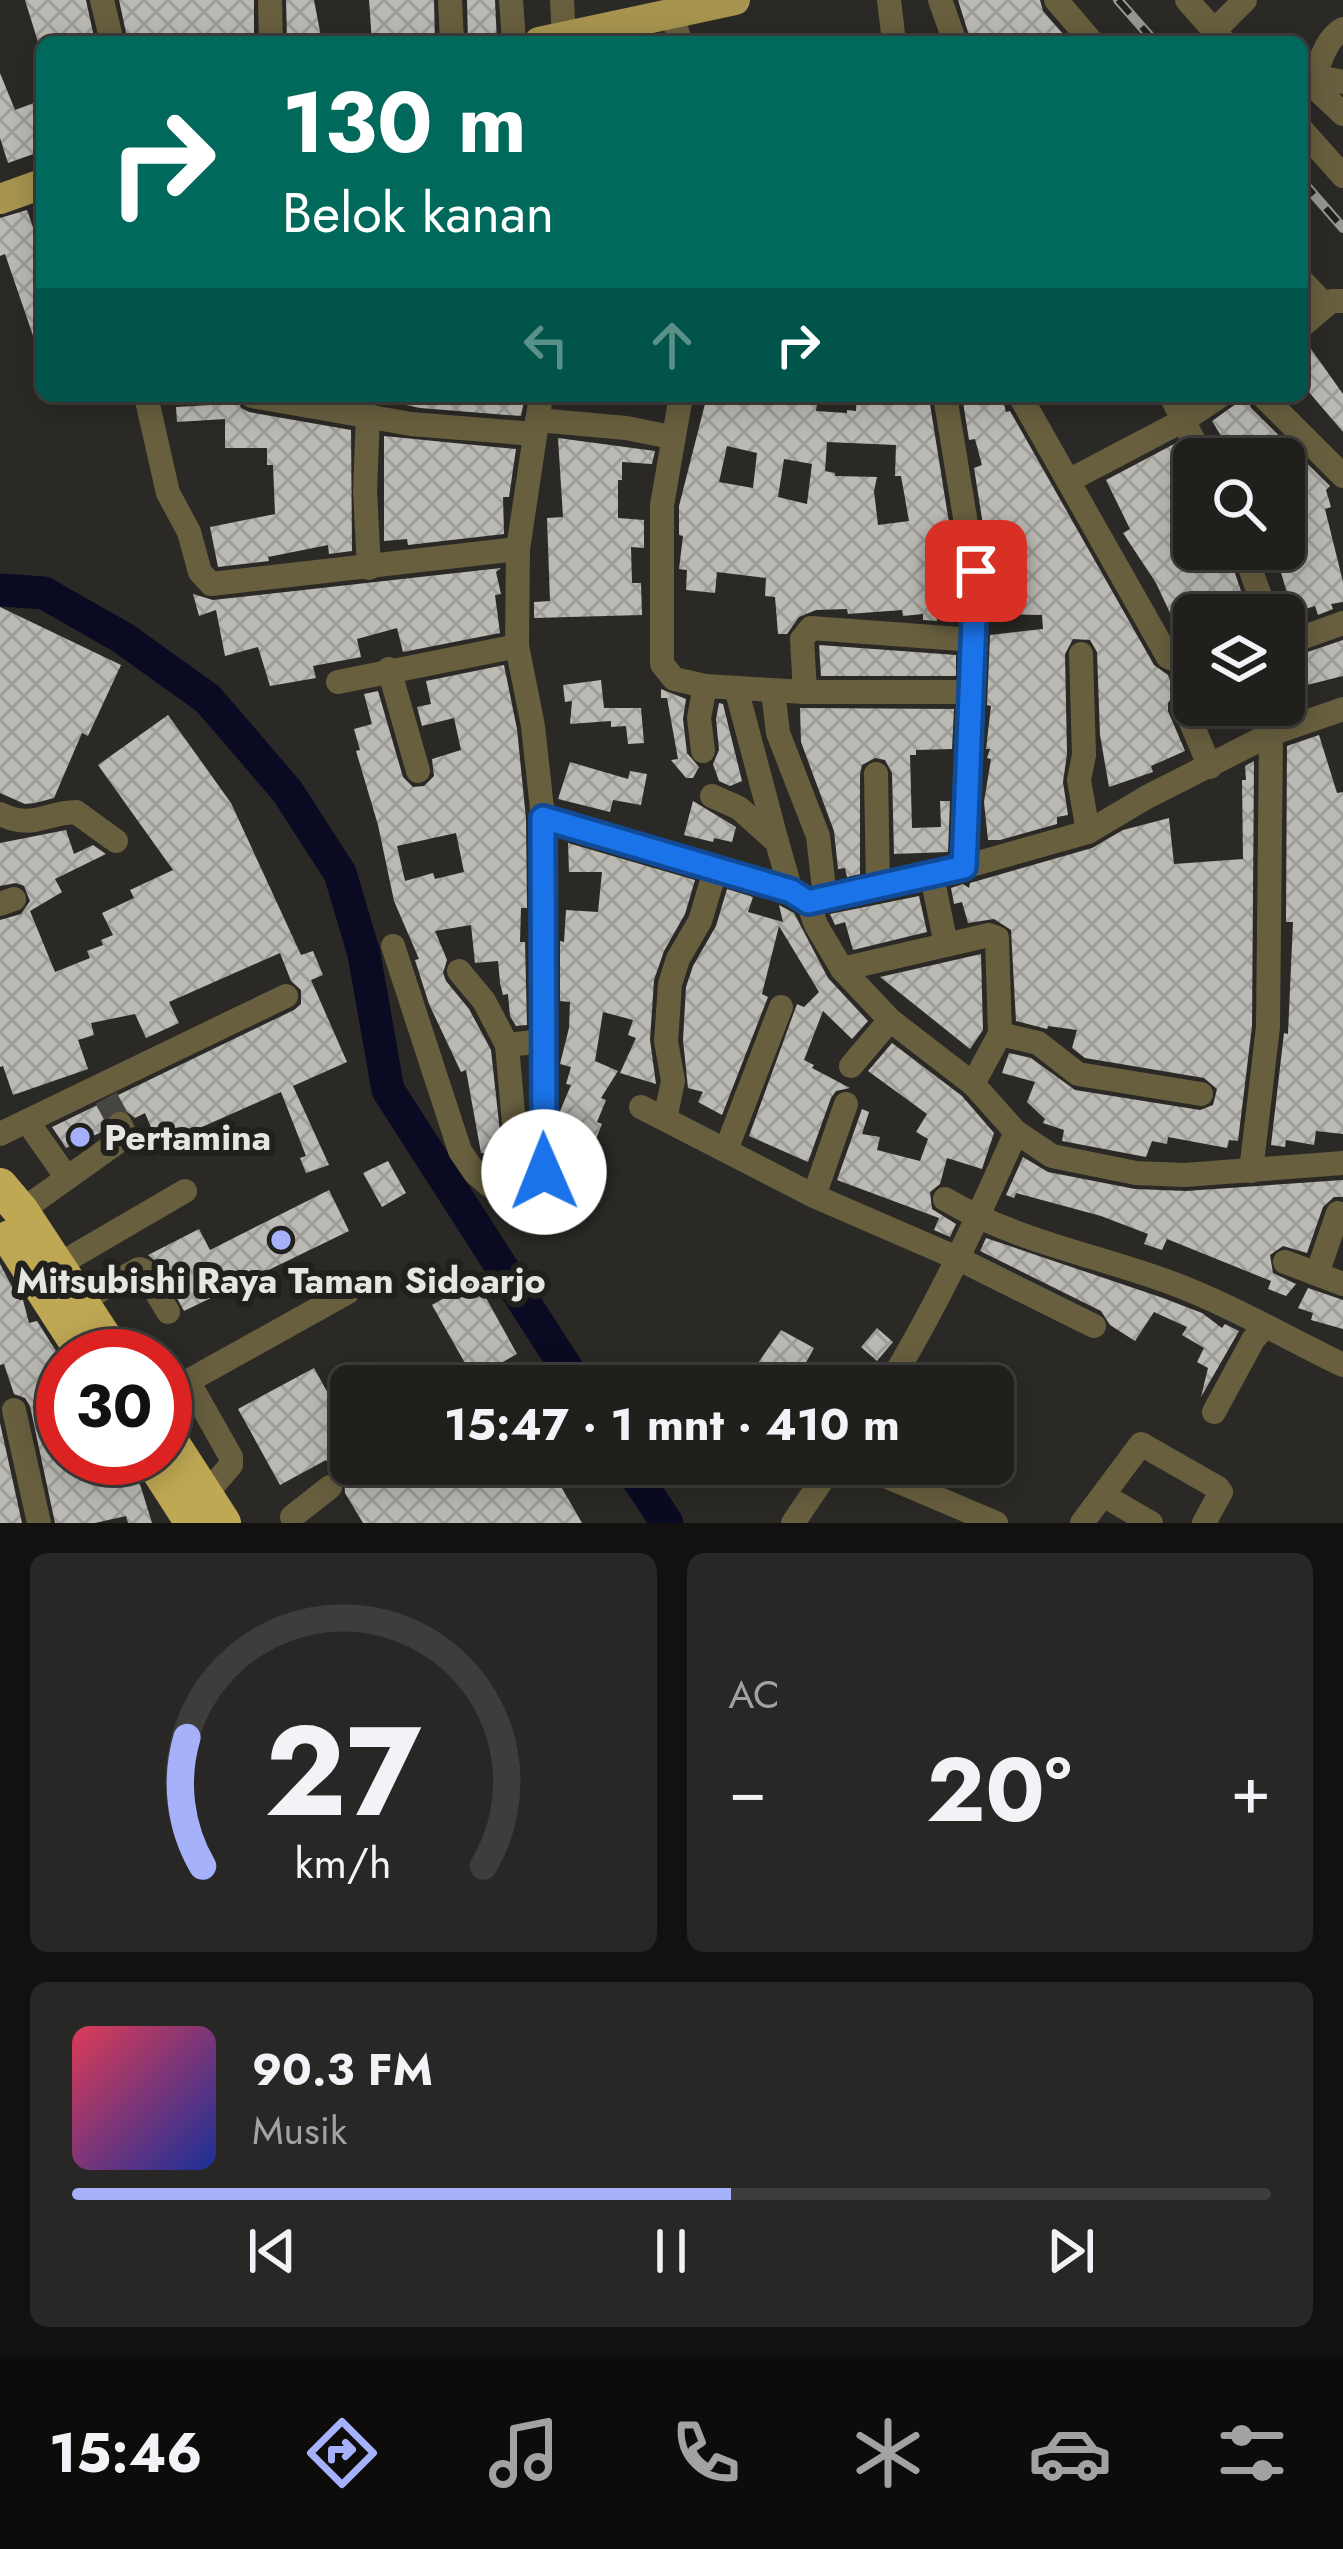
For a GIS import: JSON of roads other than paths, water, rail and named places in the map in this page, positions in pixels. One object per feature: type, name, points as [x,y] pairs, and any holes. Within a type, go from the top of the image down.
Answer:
[{"type":"highway","points":[[7,1206],[58,1265],[99,1329]]},
{"type":"highway","points":[[7,1206],[72,1329]]},
{"type":"highway","points":[[172,1485],[197,1516]]},
{"type":"highway","points":[[185,1485],[197,1516]]},
{"type":"main road","points":[[565,29],[689,17],[735,0]]},
{"type":"main road","points":[[0,199],[36,186]]},
{"type":"street","points":[[102,0],[111,36]]},
{"type":"street","points":[[270,0],[271,36]]},
{"type":"street","points":[[450,0],[452,36]]},
{"type":"street","points":[[511,0],[514,36]]},
{"type":"street","points":[[889,0],[893,36]]},
{"type":"street","points":[[940,0],[954,36]]},
{"type":"street","points":[[1056,0],[1087,36]]},
{"type":"street","points":[[1187,0],[1219,36],[1245,0]]},
{"type":"street","points":[[1309,83],[1330,39],[1343,29]]},
{"type":"street","points":[[1309,83],[1343,82]]},
{"type":"street","points":[[1309,83],[1343,114]]},
{"type":"street","points":[[1308,137],[1343,176]]},
{"type":"street","points":[[1308,284],[1334,303],[1308,322]]},
{"type":"street","points":[[147,402],[168,493],[189,532],[200,572],[211,584],[518,549]]},
{"type":"street","points":[[302,402],[411,424],[538,417],[663,436]]},
{"type":"street","points":[[678,402],[663,436],[662,664],[674,680],[773,691],[971,692]]},
{"type":"street","points":[[946,402],[976,571],[964,867]]},
{"type":"street","points":[[1023,402],[1173,659]]},
{"type":"street","points":[[1174,402],[1193,438]]},
{"type":"street","points":[[1068,481],[1211,402]]},
{"type":"street","points":[[1269,402],[1343,476]]},
{"type":"street","points":[[368,415],[369,568]]},
{"type":"street","points":[[392,946],[455,1139],[475,1173],[490,1186],[537,1184],[543,1180],[543,818],[533,726],[517,646],[518,549],[538,417]]},
{"type":"street","points":[[1305,637],[1343,623]]},
{"type":"street","points":[[805,692],[802,639],[811,628],[974,640]]},
{"type":"street","points":[[338,682],[517,646]]},
{"type":"street","points":[[1081,654],[1084,755],[1079,780],[1088,832]]},
{"type":"street","points":[[389,669],[418,770]]},
{"type":"street","points":[[704,751],[699,718],[705,686]]},
{"type":"street","points":[[736,688],[793,892],[842,969],[890,1020],[973,1084],[1016,1132],[1052,1156],[1169,1174],[1343,1163]]},
{"type":"street","points":[[773,691],[778,733],[818,836],[793,892]]},
{"type":"street","points":[[543,818],[793,892],[878,886],[932,876],[1088,832],[1147,796],[1271,734],[1343,709]]},
{"type":"street","points":[[1193,726],[1210,767]]},
{"type":"street","points":[[1251,1171],[1268,1027],[1271,734]]},
{"type":"street","points":[[876,774],[878,886]]},
{"type":"street","points":[[712,796],[739,808],[777,842]]},
{"type":"street","points":[[0,814],[16,822],[35,823],[76,812],[116,841]]},
{"type":"street","points":[[665,1119],[673,1081],[666,1041],[670,984],[700,921],[716,871]]},
{"type":"street","points":[[932,876],[946,945]]},
{"type":"street","points":[[842,969],[989,935],[999,940],[1000,1034],[973,1084]]},
{"type":"street","points":[[459,970],[484,1001],[507,1046],[514,1124]]},
{"type":"street","points":[[0,1134],[103,1092],[286,996]]},
{"type":"street","points":[[726,1150],[781,1007]]},
{"type":"street","points":[[851,1066],[890,1020]]},
{"type":"street","points":[[1000,1034],[1038,1043],[1078,1074],[1201,1094]]},
{"type":"street","points":[[507,1046],[543,1041]]},
{"type":"street","points":[[814,1196],[846,1104]]},
{"type":"street","points":[[641,1107],[814,1196],[958,1258],[1094,1326]]},
{"type":"street","points":[[27,1121],[65,1175]]},
{"type":"street","points":[[7,1206],[125,1136],[120,1124]]},
{"type":"street","points":[[901,1365],[936,1306],[1016,1132]]},
{"type":"street","points":[[58,1265],[185,1191]]},
{"type":"street","points":[[945,1199],[1172,1283],[1343,1365]]},
{"type":"street","points":[[1317,1274],[1338,1213]]},
{"type":"street","points":[[1285,1262],[1343,1284]]},
{"type":"street","points":[[81,1301],[139,1269],[168,1312]]},
{"type":"street","points":[[192,1379],[348,1292]]},
{"type":"street","points":[[1214,1412],[1265,1326]]},
{"type":"street","points":[[192,1388],[232,1465],[197,1516]]},
{"type":"street","points":[[14,1410],[31,1521]]},
{"type":"street","points":[[1082,1523],[1141,1444],[1219,1488],[1204,1523]]},
{"type":"street","points":[[794,1523],[819,1485]]},
{"type":"street","points":[[906,1485],[996,1523]]},
{"type":"street","points":[[290,1521],[330,1487]]},
{"type":"street","points":[[1103,1495],[1151,1523]]},
{"type":"waterway","points":[[0,590],[44,593],[123,638],[208,699],[287,791],[340,873],[364,954],[388,1090],[565,1365]]},
{"type":"waterway","points":[[642,1485],[667,1523]]},
{"type":"tunnel","points":[[106,1098],[120,1124]]},
{"type":"railway","points":[[1118,0],[1150,36]]},
{"type":"railway","points":[[1308,188],[1343,228]]},
{"type":"place","name":"Pertamina","points":[[80,1137]]},
{"type":"place","name":"Mitsubishi Raya Taman Sidoarjo","points":[[281,1240]]}]
